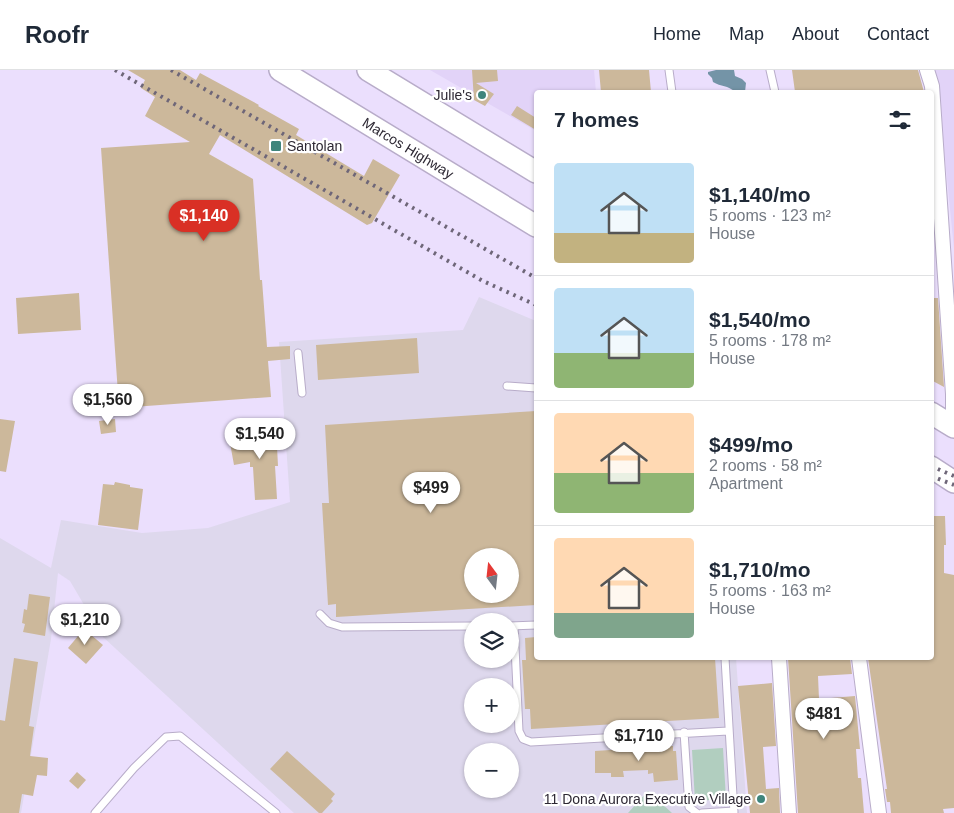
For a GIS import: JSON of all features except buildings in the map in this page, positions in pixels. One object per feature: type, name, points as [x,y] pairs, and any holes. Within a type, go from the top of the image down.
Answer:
[{"type":"main road","name":"Marcos Highway","points":[[280,70],[534,225]]},
{"type":"main road","points":[[368,70],[534,171]]},
{"type":"main road","points":[[934,415],[953,426]]},
{"type":"main road","points":[[934,469],[954,482]]},
{"type":"street","points":[[927,70],[932,90]]},
{"type":"street","points":[[934,115],[953,394],[953,426]]},
{"type":"street","points":[[779,660],[788,813]]},
{"type":"street","points":[[859,660],[879,813]]},
{"type":"lane","points":[[669,70],[672,90]]},
{"type":"lane","points":[[770,70],[775,90]]},
{"type":"lane","points":[[298,353],[302,393]]},
{"type":"lane","points":[[507,386],[534,388]]},
{"type":"lane","points":[[320,614],[329,623],[342,628],[464,626]]},
{"type":"lane","points":[[519,626],[534,625]]},
{"type":"lane","points":[[702,813],[734,812],[725,660]]},
{"type":"lane","points":[[515,668],[519,731],[523,739],[531,742],[728,730]]},
{"type":"lane","points":[[684,732],[689,807],[697,813]]},
{"type":"lane","points":[[95,813],[134,768],[166,737],[180,736],[276,813]]},
{"type":"shaded area","points":[[430,70],[594,70],[596,90],[534,90],[534,130]]},
{"type":"shaded area","points":[[933,70],[954,70],[954,249],[937,79]]},
{"type":"shaded area","points":[[479,297],[534,320],[534,660],[736,660],[747,813],[294,813],[103,637],[70,581],[58,573],[51,639],[21,813],[0,813],[0,538],[51,568],[61,520],[142,533],[208,528],[290,502],[279,342],[463,330]]},
{"type":"green space","points":[[723,748],[726,799],[695,801],[692,750]]},
{"type":"green space","points":[[648,791],[672,813],[628,813]]},
{"type":"water","points":[[734,70],[735,76],[746,83],[745,90],[732,90],[719,85],[713,82],[708,72]]},
{"type":"railway","points":[[115,70],[483,281],[534,304]]},
{"type":"railway","points":[[171,70],[534,277]]},
{"type":"railway","points":[[934,467],[954,476]]},
{"type":"railway","points":[[934,477],[954,485]]},
{"type":"place","name":"Julie's","points":[[482,95]]},
{"type":"place","name":"Santolan","points":[[276,146]]},
{"type":"place","name":"11 Dona Aurora Executive Village","points":[[761,799]]}]
